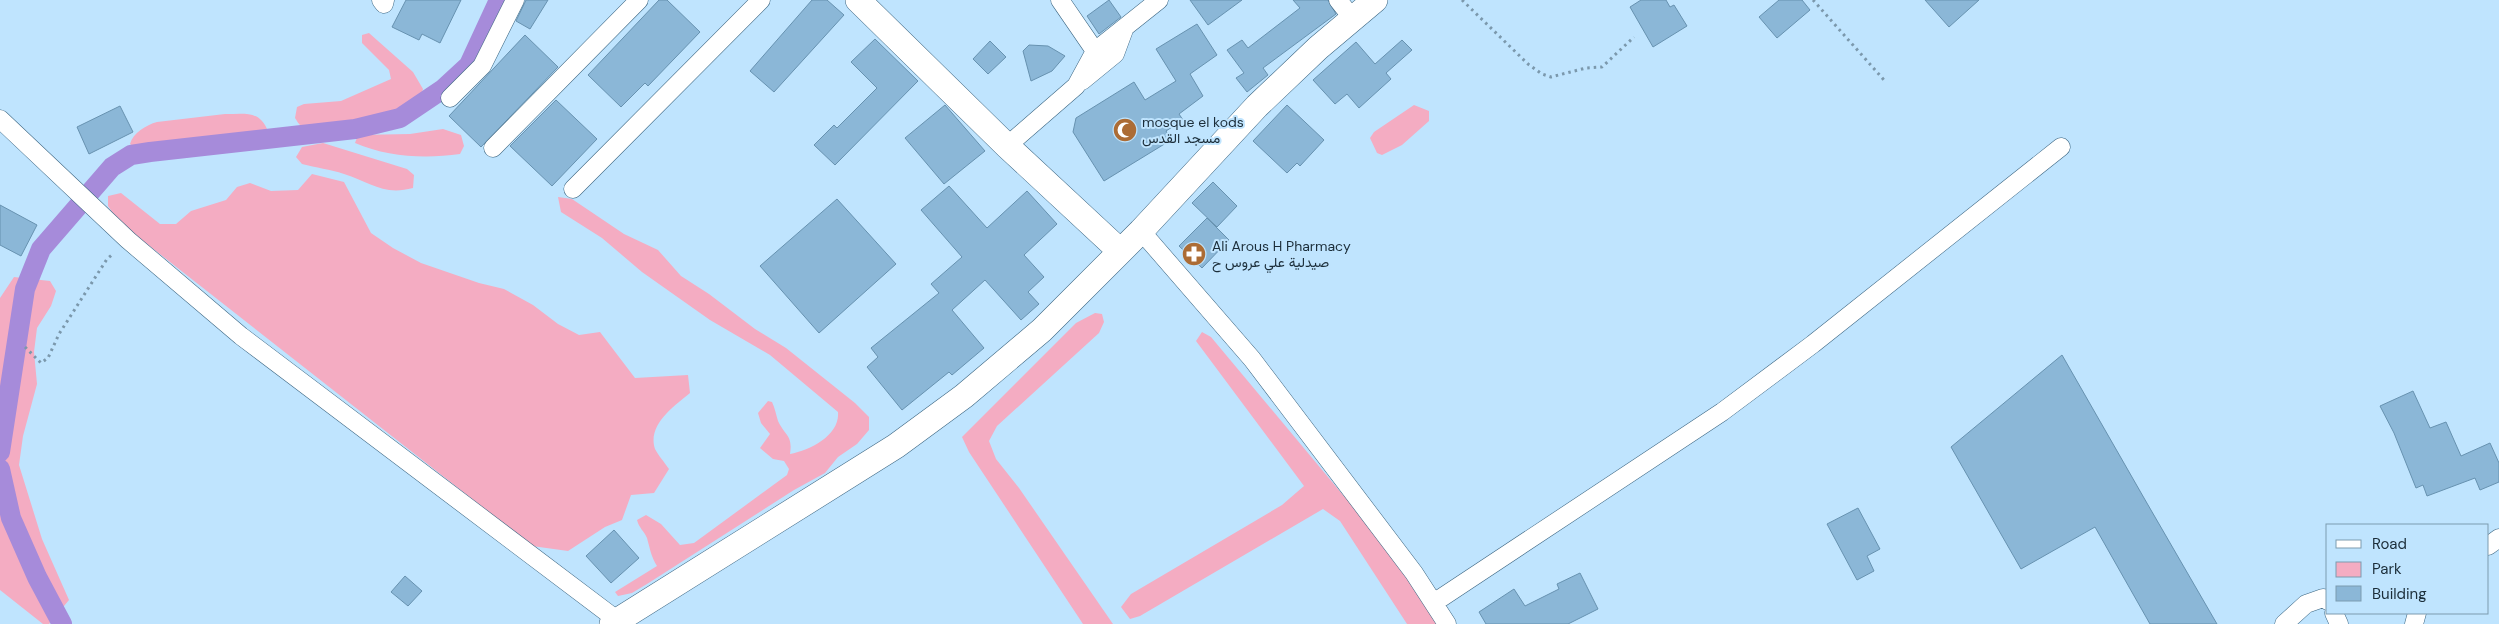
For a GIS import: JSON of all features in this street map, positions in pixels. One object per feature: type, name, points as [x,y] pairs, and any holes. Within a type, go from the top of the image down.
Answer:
[{"type":"main road","points":[[858,0],[1007,146],[1120,252]]},
{"type":"main road","points":[[614,622],[888,451],[949,407],[1042,330],[1141,231],[1346,9],[1376,0]]},
{"type":"street","points":[[381,0],[384,4],[385,0]]},
{"type":"street","points":[[450,98],[482,66],[515,0]]},
{"type":"street","points":[[493,148],[639,0]]},
{"type":"street","points":[[573,189],[761,0]]},
{"type":"street","points":[[1060,0],[1095,51]]},
{"type":"street","points":[[1076,86],[1095,51],[1159,0]]},
{"type":"street","points":[[1007,146],[1115,54],[1126,27]]},
{"type":"street","points":[[0,119],[128,240],[241,336],[614,622]]},
{"type":"street","points":[[1435,602],[1722,412],[1813,344],[2061,147]]},
{"type":"street","points":[[1141,231],[1252,359],[1435,602],[1447,624]]},
{"type":"street","points":[[2284,624],[2310,601],[2323,598],[2326,600]]},
{"type":"path","points":[[1462,0],[1528,64],[1542,74],[1551,77],[1586,68],[1602,67],[1634,37]]},
{"type":"path","points":[[1812,0],[1884,80]]},
{"type":"path","points":[[25,347],[41,363],[48,358],[59,334],[107,259],[128,240]]},
{"type":"green space","points":[[369,33],[413,72],[423,89],[421,96],[399,109],[358,121],[317,127],[300,125],[295,118],[297,107],[304,104],[341,101],[391,79],[389,70],[362,43],[362,35]]},
{"type":"green space","points":[[1414,105],[1429,111],[1429,121],[1402,145],[1382,155],[1377,153],[1370,138],[1374,132]]},
{"type":"green space","points":[[225,114],[250,114],[260,119],[267,129],[262,135],[146,147],[134,147],[130,144],[140,130],[157,122]]},
{"type":"green space","points":[[443,129],[461,135],[464,146],[460,154],[406,156],[367,148],[355,143],[358,135],[410,134]]},
{"type":"green space","points":[[323,143],[407,169],[414,175],[413,188],[393,190],[377,187],[339,172],[302,164],[296,157],[302,147]]},
{"type":"green space","points":[[312,174],[344,182],[371,233],[393,248],[421,263],[479,283],[504,289],[533,305],[558,324],[579,335],[600,332],[635,378],[688,375],[690,393],[670,410],[658,424],[655,432],[655,449],[669,469],[654,493],[631,495],[622,520],[605,527],[568,551],[532,546],[119,222],[108,206],[108,196],[121,193],[160,224],[176,224],[191,211],[226,200],[237,187],[250,183],[271,191],[298,190]]},
{"type":"green space","points":[[558,197],[572,199],[624,234],[658,250],[681,276],[709,294],[755,329],[786,348],[855,403],[869,417],[869,430],[857,444],[838,457],[825,473],[794,490],[632,593],[618,596],[615,592],[657,566],[647,538],[637,520],[646,515],[661,524],[680,545],[694,543],[787,475],[789,469],[784,461],[773,459],[760,448],[770,434],[761,423],[758,413],[768,401],[772,402],[778,421],[788,436],[791,448],[790,454],[807,449],[823,440],[834,428],[838,412],[770,355],[710,320],[642,272],[602,238],[561,212]]},
{"type":"green space","points":[[14,277],[50,281],[56,291],[51,306],[37,328],[34,352],[37,384],[23,436],[19,465],[42,539],[69,600],[49,624],[43,624],[0,590],[0,298]]},
{"type":"green space","points":[[1095,313],[1102,314],[1104,322],[1099,333],[997,426],[989,441],[996,459],[1019,488],[1113,624],[1083,624],[969,452],[962,437],[1076,323]]},
{"type":"green space","points":[[1202,332],[1211,337],[1343,495],[1363,515],[1438,624],[1407,624],[1340,521],[1323,509],[1140,616],[1130,619],[1121,607],[1131,594],[1282,505],[1304,486],[1196,341]]},
{"type":"building","points":[[406,0],[461,0],[440,43],[422,34],[419,40],[392,27]]},
{"type":"building","points":[[526,0],[548,0],[530,29],[516,21]]},
{"type":"building","points":[[659,0],[667,0],[700,32],[648,86],[645,83],[621,107],[588,75]]},
{"type":"building","points":[[812,0],[827,0],[844,15],[774,92],[750,71]]},
{"type":"building","points":[[1109,0],[1121,17],[1099,34],[1087,16]]},
{"type":"building","points":[[1190,0],[1242,0],[1208,25]]},
{"type":"building","points":[[1293,0],[1328,0],[1336,14],[1263,68],[1268,75],[1247,92],[1236,78],[1244,73],[1227,50],[1242,40],[1248,48],[1300,8]]},
{"type":"building","points":[[1641,0],[1666,0],[1670,7],[1674,5],[1687,26],[1653,47],[1630,7]]},
{"type":"building","points":[[1779,0],[1802,0],[1810,10],[1777,38],[1759,17]]},
{"type":"building","points":[[1925,0],[1979,0],[1949,27]]},
{"type":"building","points":[[1197,24],[1217,55],[1190,74],[1203,96],[1179,114],[1183,120],[1166,131],[1171,140],[1104,181],[1073,132],[1076,118],[1134,82],[1145,100],[1176,81],[1156,49]]},
{"type":"building","points":[[525,35],[558,67],[481,147],[449,116]]},
{"type":"building","points":[[875,39],[918,81],[835,165],[814,145],[834,125],[837,128],[877,88],[851,62]]},
{"type":"building","points":[[1402,40],[1412,50],[1386,73],[1391,79],[1359,108],[1347,94],[1335,104],[1313,80],[1356,42],[1375,64]]},
{"type":"building","points":[[990,41],[1006,57],[988,74],[973,59]]},
{"type":"building","points":[[1029,45],[1048,46],[1065,56],[1052,71],[1031,81],[1023,51]]},
{"type":"building","points":[[556,100],[597,139],[552,186],[510,146]]},
{"type":"building","points":[[945,105],[985,151],[944,184],[905,138]]},
{"type":"building","points":[[1287,105],[1324,140],[1300,166],[1297,163],[1287,173],[1253,141]]},
{"type":"building","points":[[120,106],[133,132],[89,154],[77,127]]},
{"type":"building","points":[[1213,182],[1237,206],[1217,227],[1192,203]]},
{"type":"building","points":[[949,186],[987,228],[1027,191],[1057,224],[1024,255],[1044,277],[1028,292],[1039,304],[1021,320],[985,280],[952,310],[984,348],[952,375],[949,372],[902,410],[867,367],[878,357],[871,348],[939,293],[931,284],[962,257],[921,210]]},
{"type":"building","points":[[837,199],[896,264],[819,333],[760,266]]},
{"type":"building","points":[[0,205],[37,225],[21,256],[0,245]]},
{"type":"building","points":[[1207,218],[1229,240],[1202,268],[1179,246]]},
{"type":"building","points":[[2062,355],[2217,624],[2150,624],[2095,527],[2021,569],[1951,447]]},
{"type":"building","points":[[2413,391],[2430,428],[2446,422],[2461,456],[2490,443],[2499,463],[2499,482],[2480,490],[2475,478],[2427,496],[2423,485],[2416,488],[2394,433],[2380,406]]},
{"type":"building","points":[[1858,508],[1880,549],[1867,556],[1874,571],[1857,580],[1827,524]]},
{"type":"building","points":[[614,530],[639,558],[611,583],[586,556]]},
{"type":"building","points":[[1580,573],[1598,609],[1568,624],[1486,624],[1479,612],[1514,589],[1525,606],[1559,589],[1557,584]]},
{"type":"building","points":[[405,576],[422,591],[408,606],[391,592]]},
{"type":"waterway","points":[[0,452],[25,289],[41,249],[112,167],[131,155],[355,129],[400,118],[443,89],[469,65],[499,0]]},
{"type":"waterway","points":[[0,469],[11,518],[37,577],[62,624]]},
{"type":"place","name":"mosque el kods مسجد القدس","points":[[1125,130]]},
{"type":"place","name":"Ali Arous H Pharmacy صيدلية علي عروس ح","points":[[1194,254]]}]
